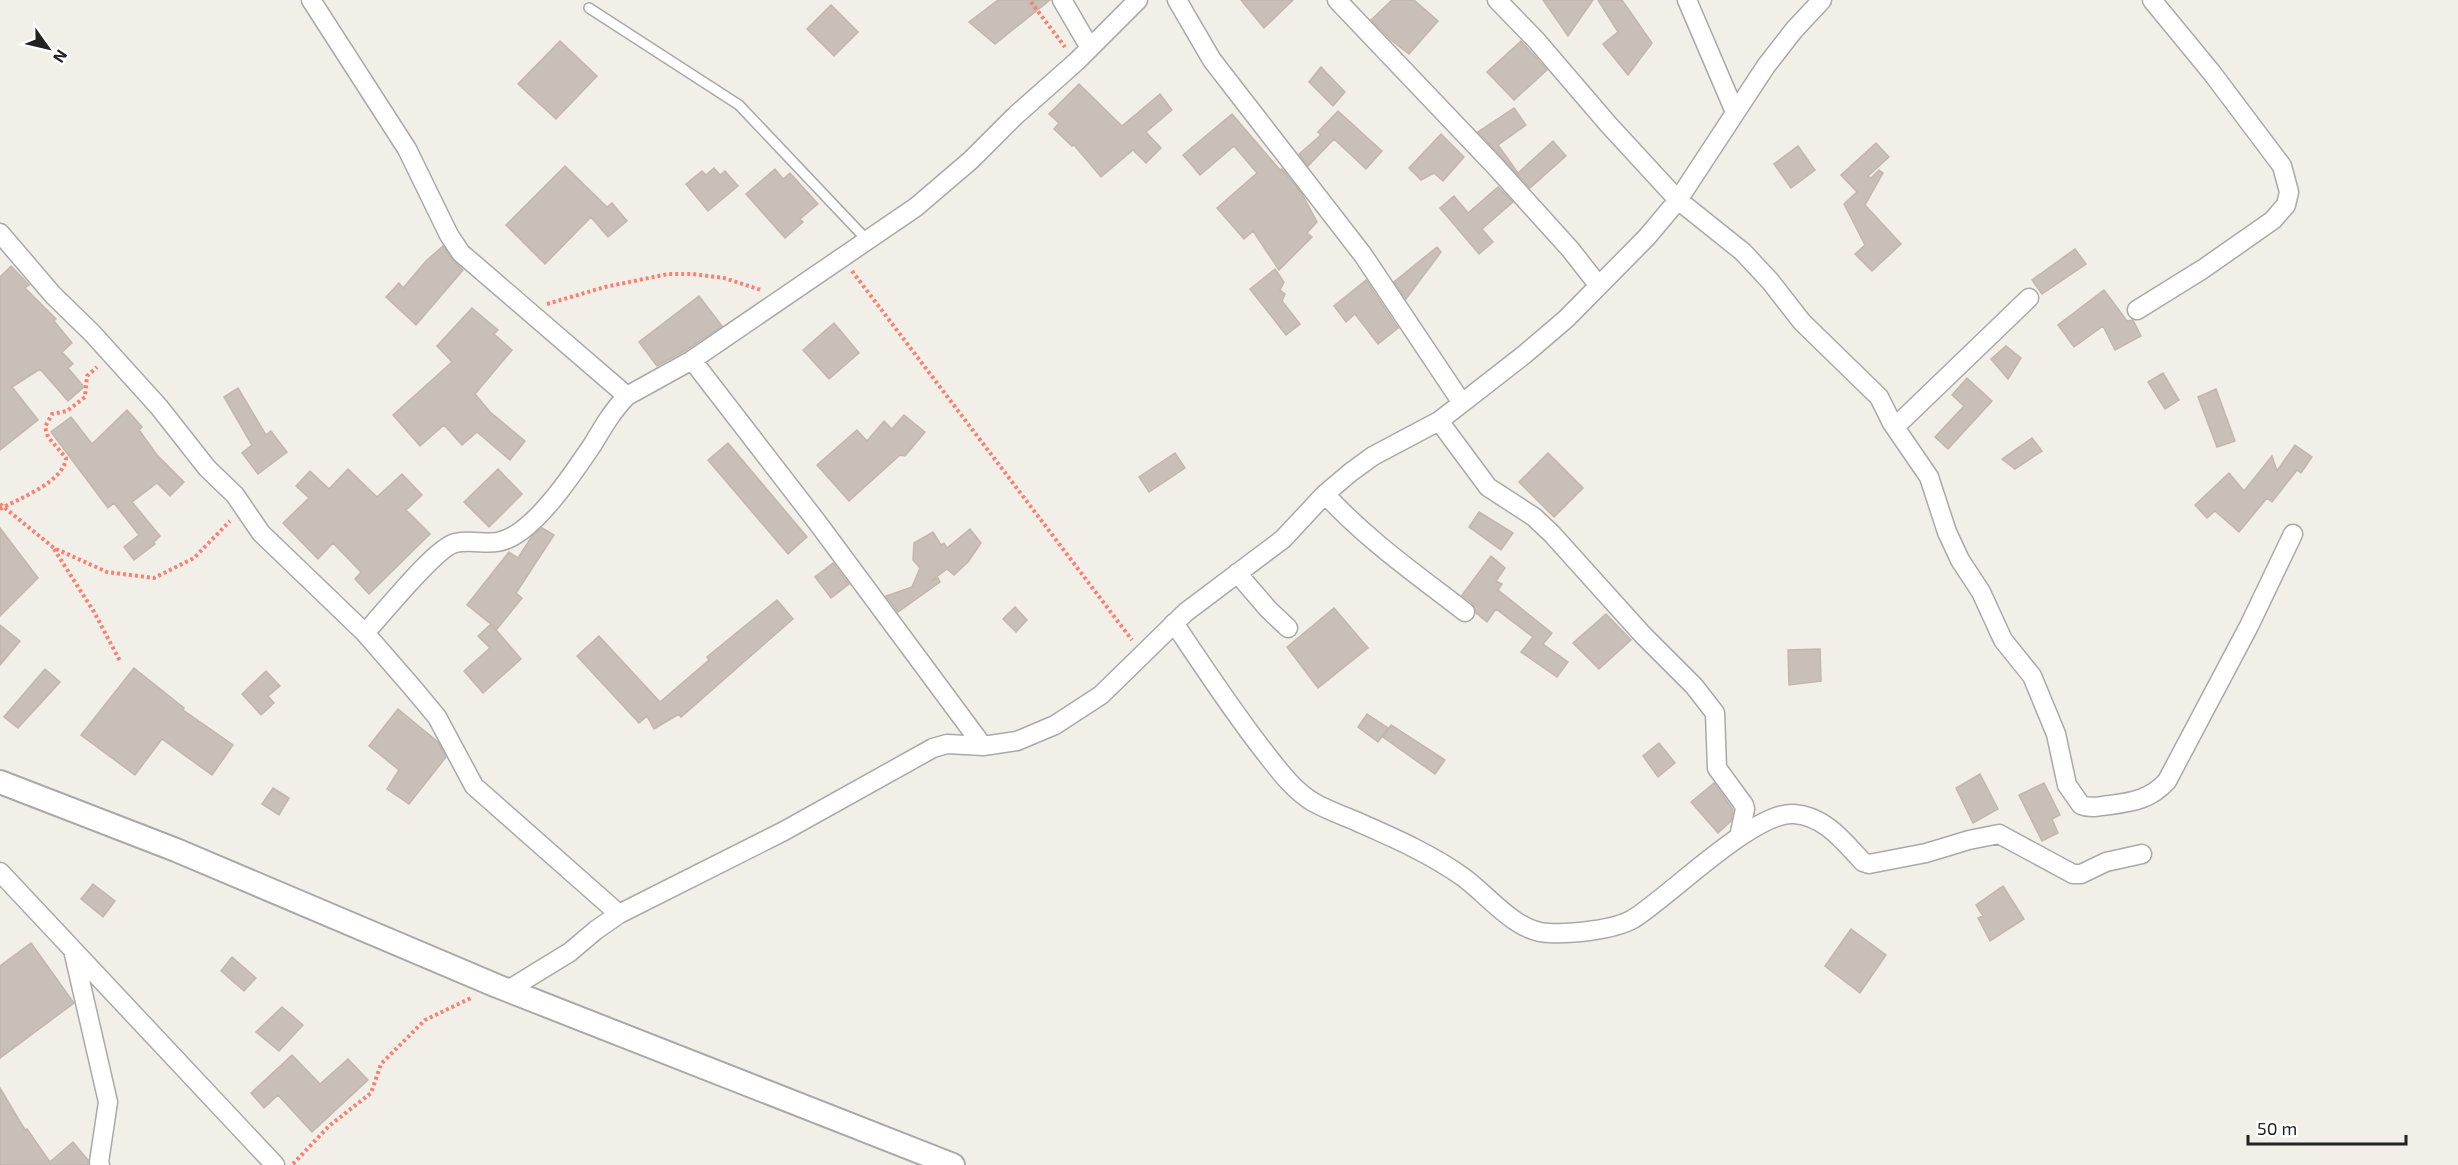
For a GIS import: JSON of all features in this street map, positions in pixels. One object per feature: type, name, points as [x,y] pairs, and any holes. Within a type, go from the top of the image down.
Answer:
[{"type":"street","points":[[311,0],[407,149],[449,236],[461,253],[627,396]]},
{"type":"street","points":[[1062,0],[1084,54]]},
{"type":"street","points":[[365,633],[430,561],[454,543],[504,541],[520,532],[540,514],[584,457],[618,404],[627,396],[692,360],[916,207],[971,160],[1138,0]]},
{"type":"street","points":[[1177,0],[1212,60],[1363,255],[1462,403]]},
{"type":"street","points":[[1337,0],[1495,166],[1570,249],[1599,286]]},
{"type":"street","points":[[1497,0],[1536,40],[1608,124],[1678,200],[1743,252],[1770,281],[1802,322],[1879,397],[1895,427],[1929,477],[1947,532],[1960,560],[1981,592],[2003,640],[2032,676],[2056,734],[2067,785],[2077,802],[2085,807],[2136,802],[2160,789],[2167,781],[2249,626],[2294,534]]},
{"type":"street","points":[[1687,0],[1735,112]]},
{"type":"street","points":[[502,988],[570,952],[619,914],[784,831],[933,748],[947,744],[983,746],[1017,741],[1055,725],[1101,695],[1174,623],[1209,593],[1283,539],[1325,494],[1373,456],[1439,421],[1525,354],[1599,286],[1647,237],[1678,200],[1766,66],[1794,30],[1822,0]]},
{"type":"street","points":[[2137,310],[2203,269],[2273,220],[2286,205],[2289,192],[2282,166],[2212,73],[2152,0]]},
{"type":"street","points":[[0,233],[53,295],[159,407],[207,468],[242,505],[261,533],[365,633],[437,717],[474,786],[619,914]]},
{"type":"street","points":[[1895,427],[2030,298]]},
{"type":"street","points":[[692,360],[817,522],[983,746]]},
{"type":"street","points":[[1439,421],[1488,487],[1534,518],[1552,534],[1643,635],[1694,686],[1715,713],[1717,768],[1745,809],[1739,837]]},
{"type":"street","points":[[1325,494],[1347,519],[1375,543],[1465,612]]},
{"type":"street","points":[[1237,573],[1288,628]]},
{"type":"street","points":[[1174,623],[1236,715],[1299,792],[1314,803],[1407,844],[1439,862],[1463,877],[1502,911],[1538,932],[1609,928],[1632,919],[1739,837],[1775,817],[1794,814],[1812,817],[1826,824],[1863,862],[1869,864],[1926,853],[1999,834],[2076,874],[2106,862],[2142,854]]},
{"type":"street","points":[[0,782],[176,850],[502,988],[953,1165]]},
{"type":"street","points":[[0,872],[73,948],[268,1163]]},
{"type":"street","points":[[73,948],[108,1102],[100,1165]]},
{"type":"lane","points":[[589,8],[739,105],[867,240]]},
{"type":"path","points":[[1031,2],[1084,54]]},
{"type":"path","points":[[841,257],[1143,655]]},
{"type":"path","points":[[526,310],[605,287],[668,274],[724,278],[781,298]]},
{"type":"path","points":[[1,506],[25,498],[45,484],[66,464],[66,458],[48,437],[45,427],[52,414],[67,411],[85,397],[87,376],[111,354]]},
{"type":"path","points":[[1,506],[54,548],[107,572],[154,578],[194,558],[226,527],[242,505]]},
{"type":"path","points":[[54,548],[94,612],[120,661]]},
{"type":"path","points":[[293,1165],[329,1126],[371,1093],[381,1064],[425,1020],[502,988]]},
{"type":"building","points":[[998,0],[1050,0],[995,44],[969,22]]},
{"type":"building","points":[[1241,0],[1293,0],[1264,28]]},
{"type":"building","points":[[1392,0],[1414,0],[1438,21],[1409,54],[1371,20]]},
{"type":"building","points":[[1543,0],[1593,0],[1568,36]]},
{"type":"building","points":[[1598,0],[1622,0],[1652,43],[1628,75],[1603,44],[1618,32]]},
{"type":"building","points":[[831,5],[858,32],[834,56],[807,29]]},
{"type":"building","points":[[560,41],[597,76],[556,119],[518,84]]},
{"type":"building","points":[[1521,41],[1547,70],[1514,100],[1487,72]]},
{"type":"building","points":[[1321,67],[1345,92],[1333,106],[1309,82]]},
{"type":"building","points":[[1079,84],[1122,126],[1160,94],[1172,110],[1146,132],[1161,148],[1146,163],[1133,150],[1101,177],[1074,145],[1072,146],[1054,129],[1059,123],[1049,114]]},
{"type":"building","points":[[1514,108],[1526,125],[1498,145],[1518,173],[1553,141],[1566,156],[1530,188],[1478,132]]},
{"type":"building","points":[[1338,111],[1382,151],[1366,169],[1334,139],[1308,166],[1299,154],[1321,135],[1318,132]]},
{"type":"building","points":[[1232,114],[1302,194],[1317,222],[1307,233],[1312,237],[1279,270],[1253,231],[1244,239],[1217,208],[1257,173],[1234,146],[1200,175],[1183,155]]},
{"type":"building","points":[[1441,134],[1464,157],[1443,181],[1434,173],[1421,180],[1409,168]]},
{"type":"building","points":[[1876,143],[1889,157],[1868,176],[1871,178],[1879,170],[1883,173],[1865,205],[1901,244],[1872,271],[1855,254],[1865,245],[1844,204],[1857,192],[1841,175]]},
{"type":"building","points":[[1798,146],[1815,170],[1791,188],[1774,164]]},
{"type":"building","points":[[565,166],[607,207],[612,203],[627,221],[608,237],[591,217],[545,264],[506,225]]},
{"type":"building","points":[[714,168],[720,175],[725,171],[738,186],[708,211],[686,184],[702,171],[706,175]]},
{"type":"building","points":[[775,169],[783,179],[790,173],[818,204],[800,219],[803,222],[785,238],[746,194]]},
{"type":"building","points":[[1498,187],[1513,202],[1482,229],[1493,242],[1479,254],[1440,208],[1454,196],[1468,213]]},
{"type":"building","points":[[443,246],[463,270],[416,325],[386,297],[399,283],[403,288],[426,261]]},
{"type":"building","points":[[1437,247],[1441,252],[1406,299],[1394,282]]},
{"type":"building","points":[[2075,249],[2086,264],[2042,294],[2032,280]]},
{"type":"building","points":[[11,266],[29,285],[25,288],[56,319],[54,321],[72,343],[62,352],[73,364],[68,368],[84,387],[68,401],[40,369],[12,387],[38,420],[0,450],[0,277]]},
{"type":"building","points":[[1275,269],[1284,282],[1280,290],[1285,294],[1282,301],[1300,324],[1286,335],[1250,289]]},
{"type":"building","points":[[1366,280],[1398,328],[1378,344],[1355,314],[1346,322],[1334,306]]},
{"type":"building","points":[[2104,290],[2127,321],[2133,320],[2141,336],[2115,350],[2103,326],[2074,347],[2058,325]]},
{"type":"building","points":[[699,296],[722,326],[657,366],[639,342]]},
{"type":"building","points":[[472,308],[498,330],[494,334],[512,350],[475,394],[490,412],[525,441],[510,460],[477,432],[462,445],[444,425],[420,446],[393,415],[452,362],[437,346]]},
{"type":"building","points":[[834,323],[859,353],[829,379],[803,350]]},
{"type":"building","points":[[2006,346],[2021,358],[2008,379],[1991,359]]},
{"type":"building","points":[[2163,373],[2179,400],[2165,409],[2148,382]]},
{"type":"building","points":[[1967,378],[1992,401],[1948,449],[1935,437],[1964,406],[1952,395]]},
{"type":"building","points":[[238,388],[266,435],[271,431],[287,452],[258,474],[242,453],[252,445],[224,397]]},
{"type":"building","points":[[2216,389],[2235,441],[2217,447],[2198,397]]},
{"type":"building","points":[[127,410],[142,427],[139,430],[157,455],[184,482],[170,496],[157,483],[132,502],[160,536],[154,542],[155,544],[134,560],[124,547],[139,535],[114,503],[108,508],[51,432],[71,417],[92,444]]},
{"type":"building","points":[[904,415],[925,432],[905,456],[900,455],[849,501],[817,465],[857,430],[867,441],[884,421],[892,429]]},
{"type":"building","points":[[2032,438],[2042,451],[2015,469],[2002,459]]},
{"type":"building","points":[[728,443],[807,537],[788,554],[708,460]]},
{"type":"building","points":[[2295,445],[2312,457],[2301,473],[2297,470],[2272,502],[2267,498],[2239,532],[2215,511],[2207,518],[2195,505],[2229,473],[2244,491],[2272,456],[2277,471]]},
{"type":"building","points":[[1175,453],[1185,468],[1149,492],[1139,477]]},
{"type":"building","points":[[1548,453],[1583,488],[1554,517],[1519,482]]},
{"type":"building","points":[[348,469],[377,497],[402,474],[422,495],[406,510],[430,534],[369,594],[355,579],[361,572],[333,543],[318,559],[283,523],[309,498],[296,486],[310,471],[329,489]]},
{"type":"building","points":[[498,469],[522,494],[489,527],[464,502]]},
{"type":"building","points":[[1479,512],[1513,533],[1501,550],[1469,527]]},
{"type":"building","points":[[0,528],[38,578],[0,616]]},
{"type":"building","points":[[542,528],[554,535],[516,593],[522,598],[497,629],[467,605],[509,552],[518,558],[532,536]]},
{"type":"building","points":[[970,529],[981,543],[968,562],[954,575],[947,569],[931,581],[938,578],[940,582],[898,612],[886,596],[912,587],[920,568],[913,560],[914,543],[933,532],[941,545],[944,543],[947,548]]},
{"type":"building","points":[[1491,556],[1505,568],[1496,581],[1502,584],[1498,590],[1552,633],[1543,644],[1568,662],[1557,677],[1521,652],[1533,637],[1496,609],[1487,622],[1476,613],[1472,603],[1462,595]]},
{"type":"building","points":[[833,563],[849,584],[831,598],[815,577]]},
{"type":"building","points":[[777,600],[793,619],[681,717],[679,714],[654,729],[647,716],[639,723],[577,656],[599,636],[660,702],[709,660],[707,657]]},
{"type":"building","points":[[1015,607],[1027,620],[1016,632],[1003,619]]},
{"type":"building","points":[[1334,608],[1368,648],[1318,688],[1287,647]]},
{"type":"building","points":[[1606,614],[1631,640],[1599,669],[1573,643]]},
{"type":"building","points":[[491,624],[521,659],[483,693],[464,671],[490,648],[478,636]]},
{"type":"building","points":[[0,625],[20,641],[0,665]]},
{"type":"building","points":[[1820,649],[1821,681],[1789,685],[1788,650]]},
{"type":"building","points":[[134,668],[184,708],[183,710],[233,745],[212,775],[162,739],[135,775],[81,735]]},
{"type":"building","points":[[45,669],[60,682],[18,728],[4,717]]},
{"type":"building","points":[[266,671],[280,686],[268,696],[274,703],[261,715],[242,694]]},
{"type":"building","points":[[398,709],[438,742],[446,757],[409,804],[387,789],[399,770],[369,746]]},
{"type":"building","points":[[1367,714],[1388,728],[1378,742],[1358,727]]},
{"type":"building","points":[[1391,725],[1445,760],[1435,774],[1383,737]]},
{"type":"building","points":[[1659,743],[1675,763],[1658,777],[1643,756]]},
{"type":"building","points":[[1980,774],[1998,809],[1973,823],[1956,788]]},
{"type":"building","points":[[1714,783],[1733,810],[1731,821],[1718,833],[1691,802]]},
{"type":"building","points":[[2044,783],[2060,815],[2052,819],[2058,833],[2042,841],[2019,795]]},
{"type":"building","points":[[273,788],[289,798],[279,815],[262,804]]},
{"type":"building","points":[[93,884],[115,901],[103,917],[81,899]]},
{"type":"building","points":[[2003,886],[2024,919],[1990,941],[1978,918],[1983,916],[1976,905]]},
{"type":"building","points":[[1851,929],[1886,955],[1860,993],[1825,966]]},
{"type":"building","points":[[31,943],[74,1003],[0,1058],[0,966]]},
{"type":"building","points":[[232,957],[256,978],[244,991],[221,971]]},
{"type":"building","points":[[282,1007],[303,1025],[279,1051],[256,1032]]},
{"type":"building","points":[[292,1055],[320,1084],[348,1059],[368,1080],[312,1132],[278,1095],[264,1108],[251,1093]]},
{"type":"building","points":[[0,1088],[25,1130],[27,1129],[50,1162],[73,1142],[88,1160],[88,1165],[0,1165]]}]
